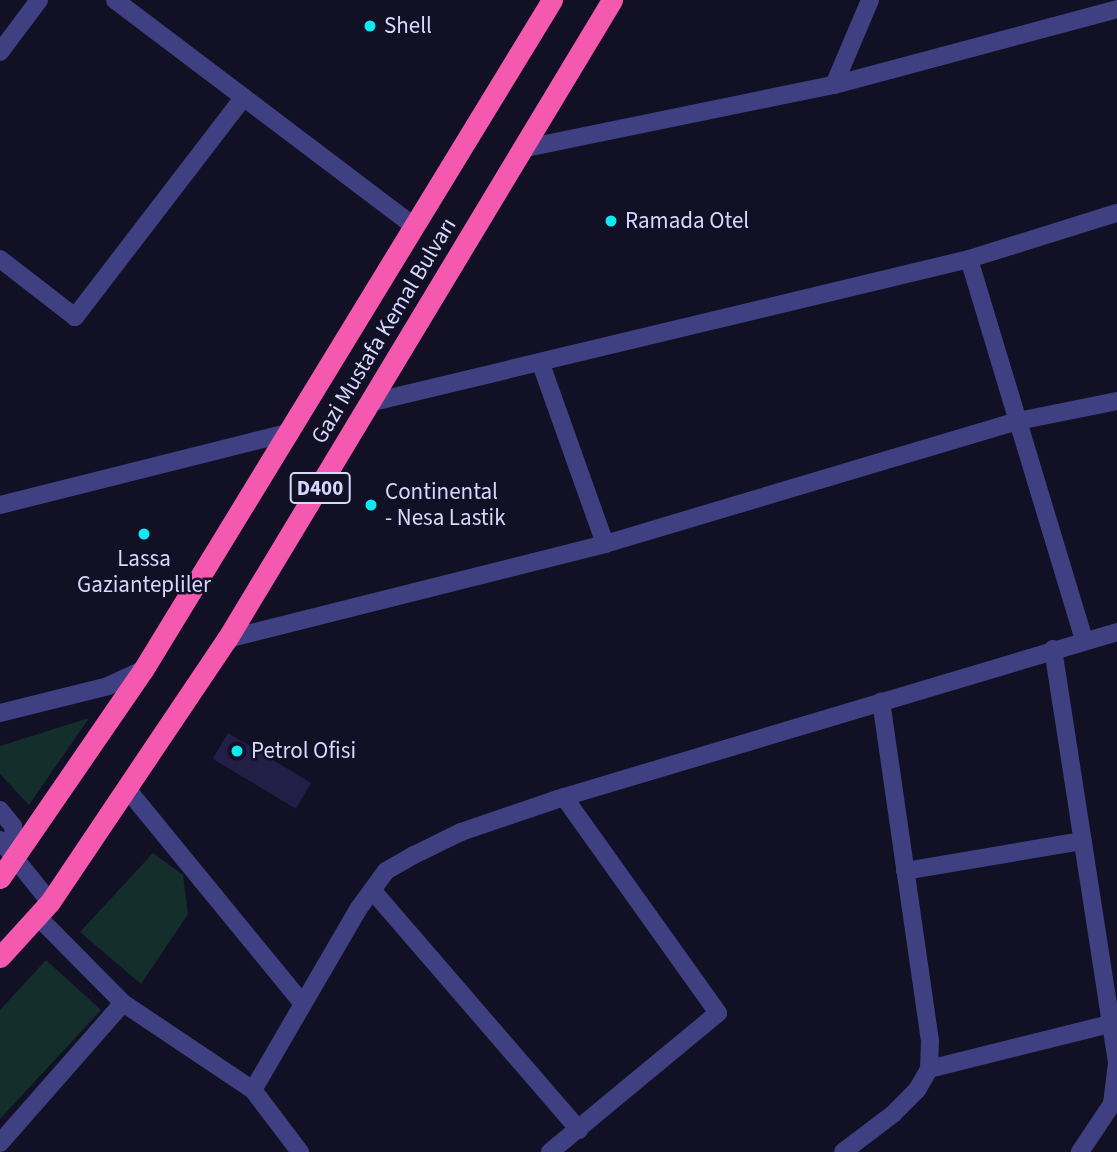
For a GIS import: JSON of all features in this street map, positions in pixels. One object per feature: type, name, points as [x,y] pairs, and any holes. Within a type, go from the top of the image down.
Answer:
[{"type":"highway","name":"Gazi Mustafa Kemal Bulvarı","points":[[0,878],[16,860],[143,670],[552,0]]},
{"type":"highway","name":"Gazi Mustafa Kemal Bulvarı","points":[[0,957],[44,909],[227,639],[373,402],[612,0]]},
{"type":"street","points":[[0,52],[39,0]]},
{"type":"street","points":[[115,0],[415,227]]},
{"type":"street","points":[[834,85],[870,0]]},
{"type":"street","points":[[526,148],[834,85],[1117,9]]},
{"type":"street","points":[[0,259],[75,317],[244,97]]},
{"type":"street","points":[[373,402],[541,364],[969,259],[1117,213]]},
{"type":"street","points":[[969,259],[1084,641]]},
{"type":"street","points":[[541,364],[606,544]]},
{"type":"street","points":[[227,639],[606,544],[1018,421],[1117,401]]},
{"type":"street","points":[[0,505],[290,432]]},
{"type":"street","points":[[253,1090],[372,890],[386,871],[461,832],[564,797],[1117,632]]},
{"type":"street","points":[[1053,649],[1082,841],[1114,1022],[1116,1063],[1112,1104],[1080,1152]]},
{"type":"street","points":[[0,713],[61,701],[143,670]]},
{"type":"street","points":[[843,1152],[893,1114],[917,1090],[929,1069],[930,1041],[881,702]]},
{"type":"street","points":[[127,789],[303,1004]]},
{"type":"street","points":[[550,1152],[718,1013],[564,797]]},
{"type":"street","points":[[0,810],[13,826],[16,860]]},
{"type":"street","points":[[0,839],[16,860],[44,909],[123,1003],[253,1090],[300,1152]]},
{"type":"street","points":[[905,871],[1082,841]]},
{"type":"street","points":[[372,890],[579,1130]]},
{"type":"street","points":[[0,1143],[123,1003]]},
{"type":"street","points":[[929,1069],[1114,1022]]},
{"type":"green space","points":[[89,718],[29,805],[0,774],[0,746]]},
{"type":"green space","points":[[153,853],[183,875],[188,914],[141,984],[80,932]]},
{"type":"green space","points":[[46,960],[101,1010],[0,1119],[0,1010]]},
{"type":"building","points":[[228,733],[311,783],[296,809],[213,759]]},
{"type":"place","name":"Shell","points":[[370,26]]},
{"type":"place","name":"Ramada Otel","points":[[611,221]]},
{"type":"place","name":"Continental - Nesa Lastik","points":[[371,505]]},
{"type":"place","name":"Lassa Gaziantepliler","points":[[144,534]]},
{"type":"place","name":"Petrol Ofisi","points":[[237,751]]}]
